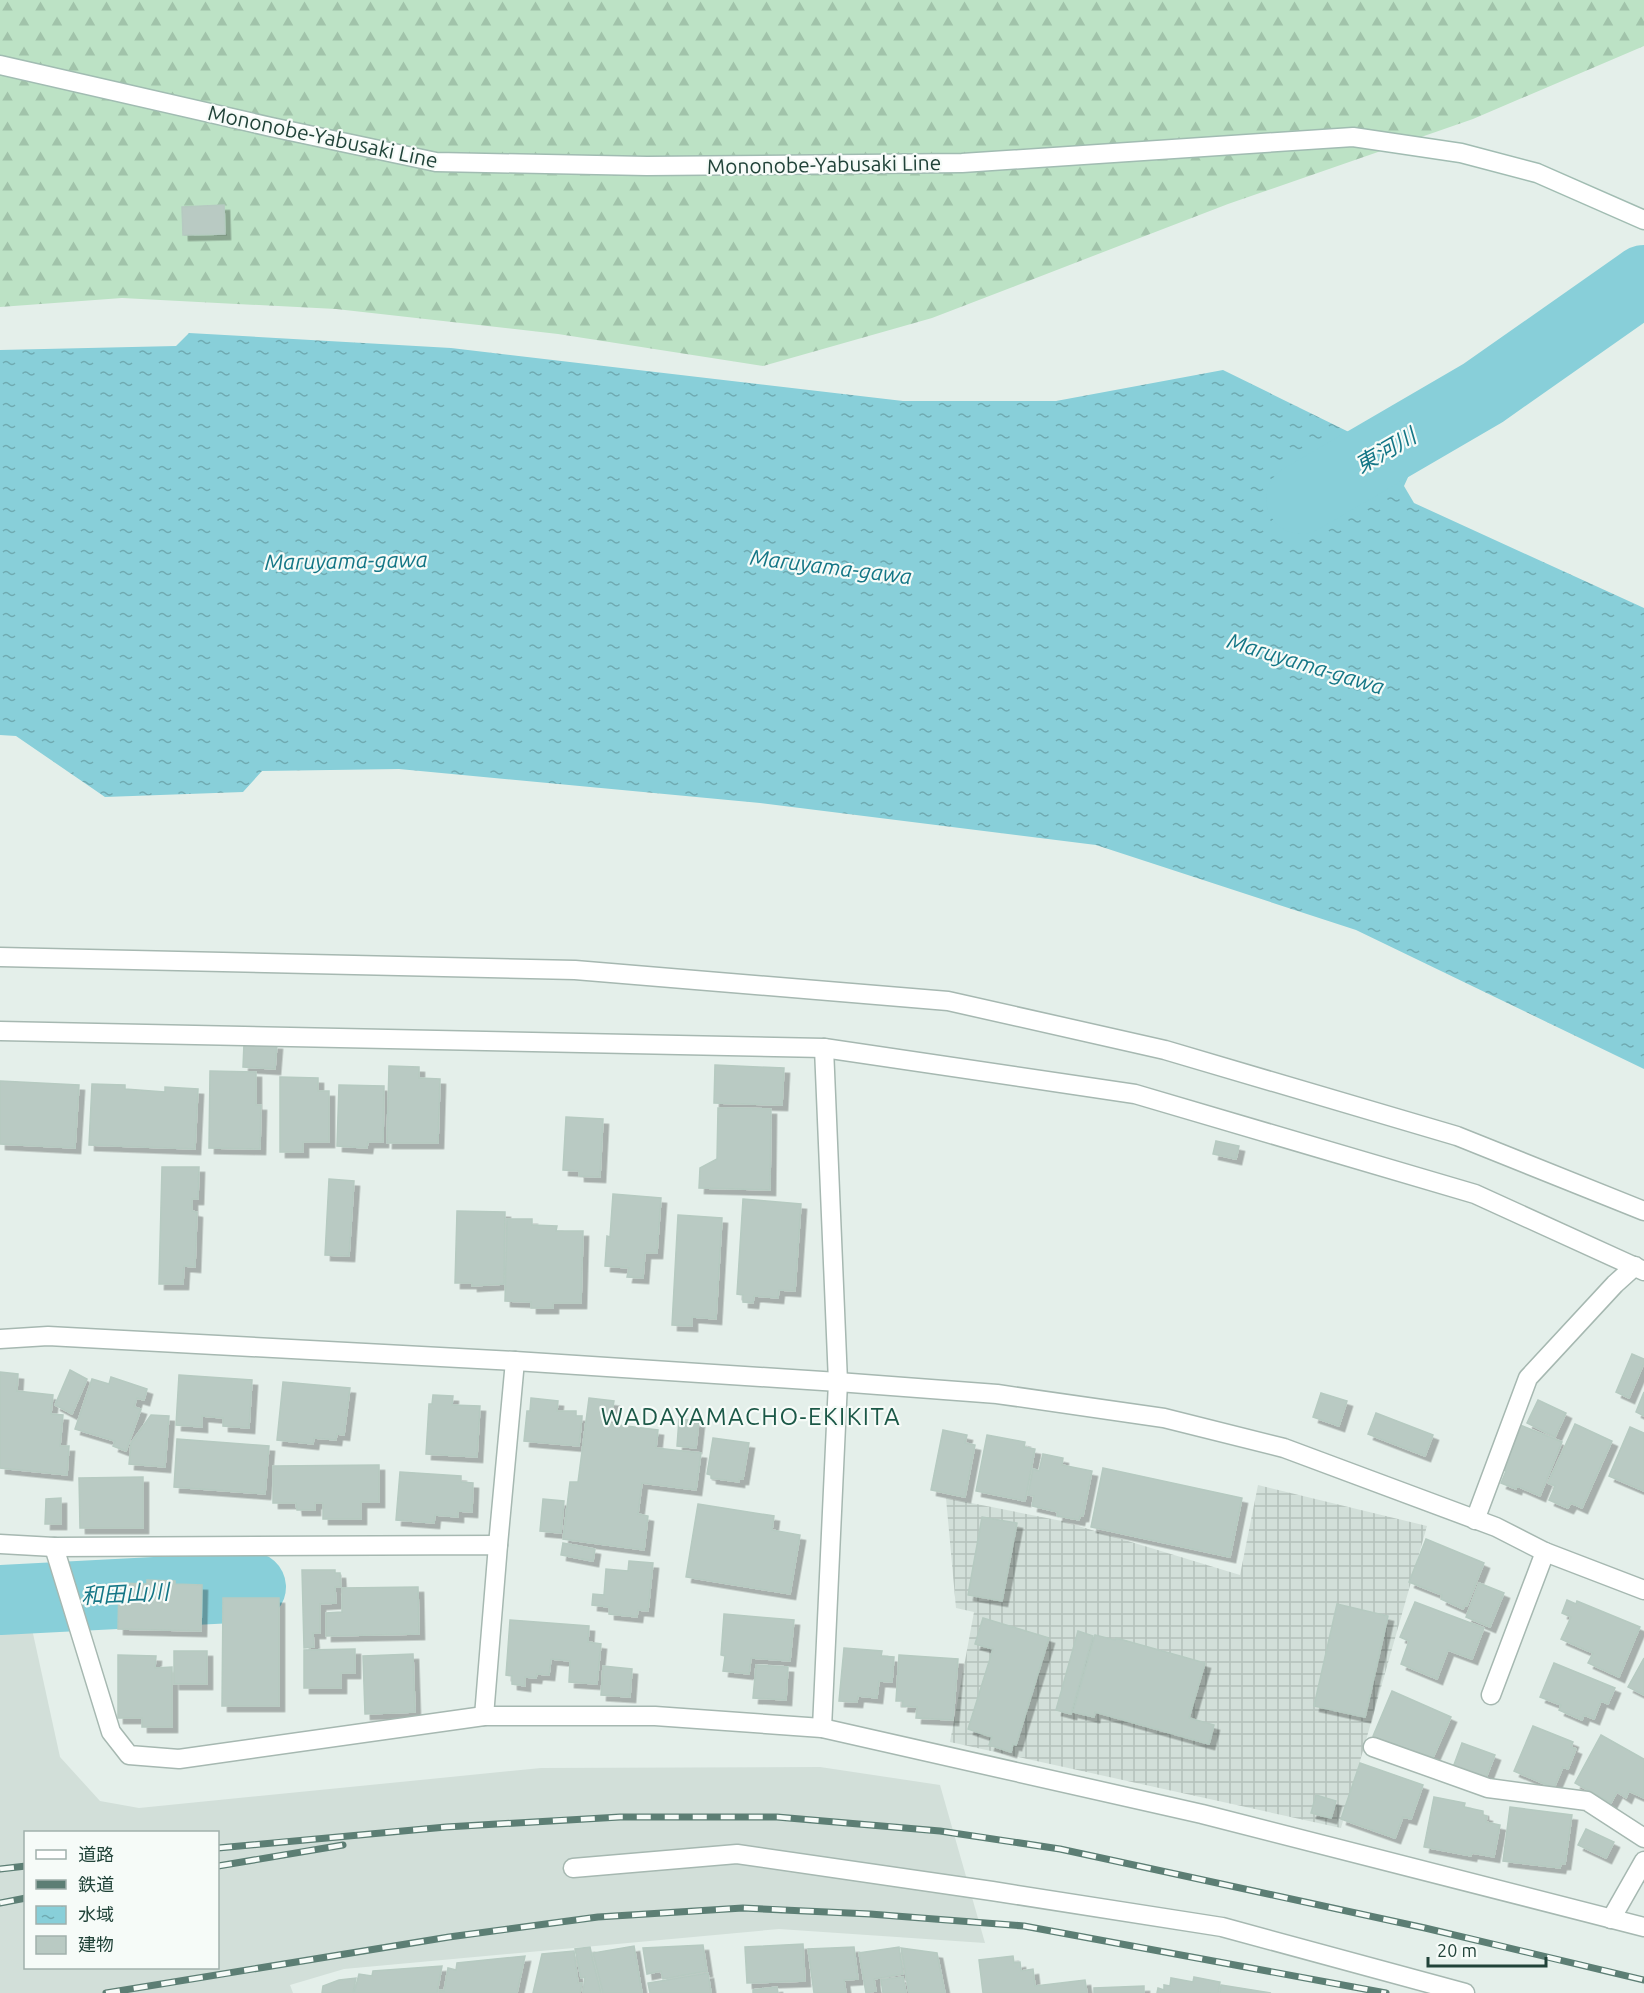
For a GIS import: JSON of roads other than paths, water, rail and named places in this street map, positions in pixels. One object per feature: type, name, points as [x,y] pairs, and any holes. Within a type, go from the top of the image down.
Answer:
[{"type":"street","name":"Mononobe-Yabusaki Line","points":[[0,65],[436,162],[647,166],[962,163],[1353,137],[1461,153],[1536,172],[1644,220]]},
{"type":"street","points":[[0,957],[575,970],[948,1001],[1165,1050],[1446,1133],[1644,1211]]},
{"type":"street","points":[[0,1030],[824,1048],[1135,1094],[1475,1194],[1640,1268]]},
{"type":"street","points":[[822,1728],[838,1382],[824,1048]]},
{"type":"street","points":[[1475,1520],[1528,1378],[1615,1284],[1640,1268]]},
{"type":"street","points":[[0,1339],[48,1336],[515,1360],[997,1394],[1164,1418],[1284,1448],[1496,1527],[1545,1552],[1644,1590]]},
{"type":"street","points":[[484,1716],[515,1360]]},
{"type":"street","points":[[0,1544],[54,1547],[498,1545]]},
{"type":"street","points":[[54,1547],[111,1732],[129,1755],[179,1759],[484,1716],[655,1716],[822,1728],[1203,1814],[1644,1927]]},
{"type":"street","points":[[1491,1695],[1545,1552]]},
{"type":"street","points":[[1373,1747],[1488,1788],[1587,1801],[1644,1838]]},
{"type":"street","points":[[573,1868],[738,1854],[992,1891],[1221,1928],[1465,1993]]},
{"type":"street","points":[[1611,1919],[1644,1861]]},
{"type":"water","name":"Maruyama-gawa","points":[[189,333],[451,348],[903,401],[1056,401],[1223,370],[1414,464],[1404,486],[1414,503],[1644,608],[1644,1069],[1356,930],[1096,845],[760,803],[399,769],[262,771],[243,792],[105,797],[16,736],[0,735],[0,350],[176,346]]},
{"type":"waterway","name":"東河川","points":[[1301,499],[1483,393],[1644,280]]},
{"type":"waterway","name":"和田山川","points":[[0,1600],[251,1587]]},
{"type":"railway","points":[[219,1848],[446,1827],[620,1817],[777,1817],[940,1831],[1060,1849],[1425,1928],[1644,1980]]},
{"type":"railway","points":[[219,1866],[343,1845]]},
{"type":"railway","points":[[0,1869],[24,1866]]},
{"type":"railway","points":[[0,1903],[24,1898]]},
{"type":"railway","points":[[106,1993],[449,1937],[598,1917],[743,1908],[870,1914],[1024,1926],[1386,1993]]},
{"type":"district","name":"WADAYAMACHO-EKIKITA","points":[[751,1416]]}]
